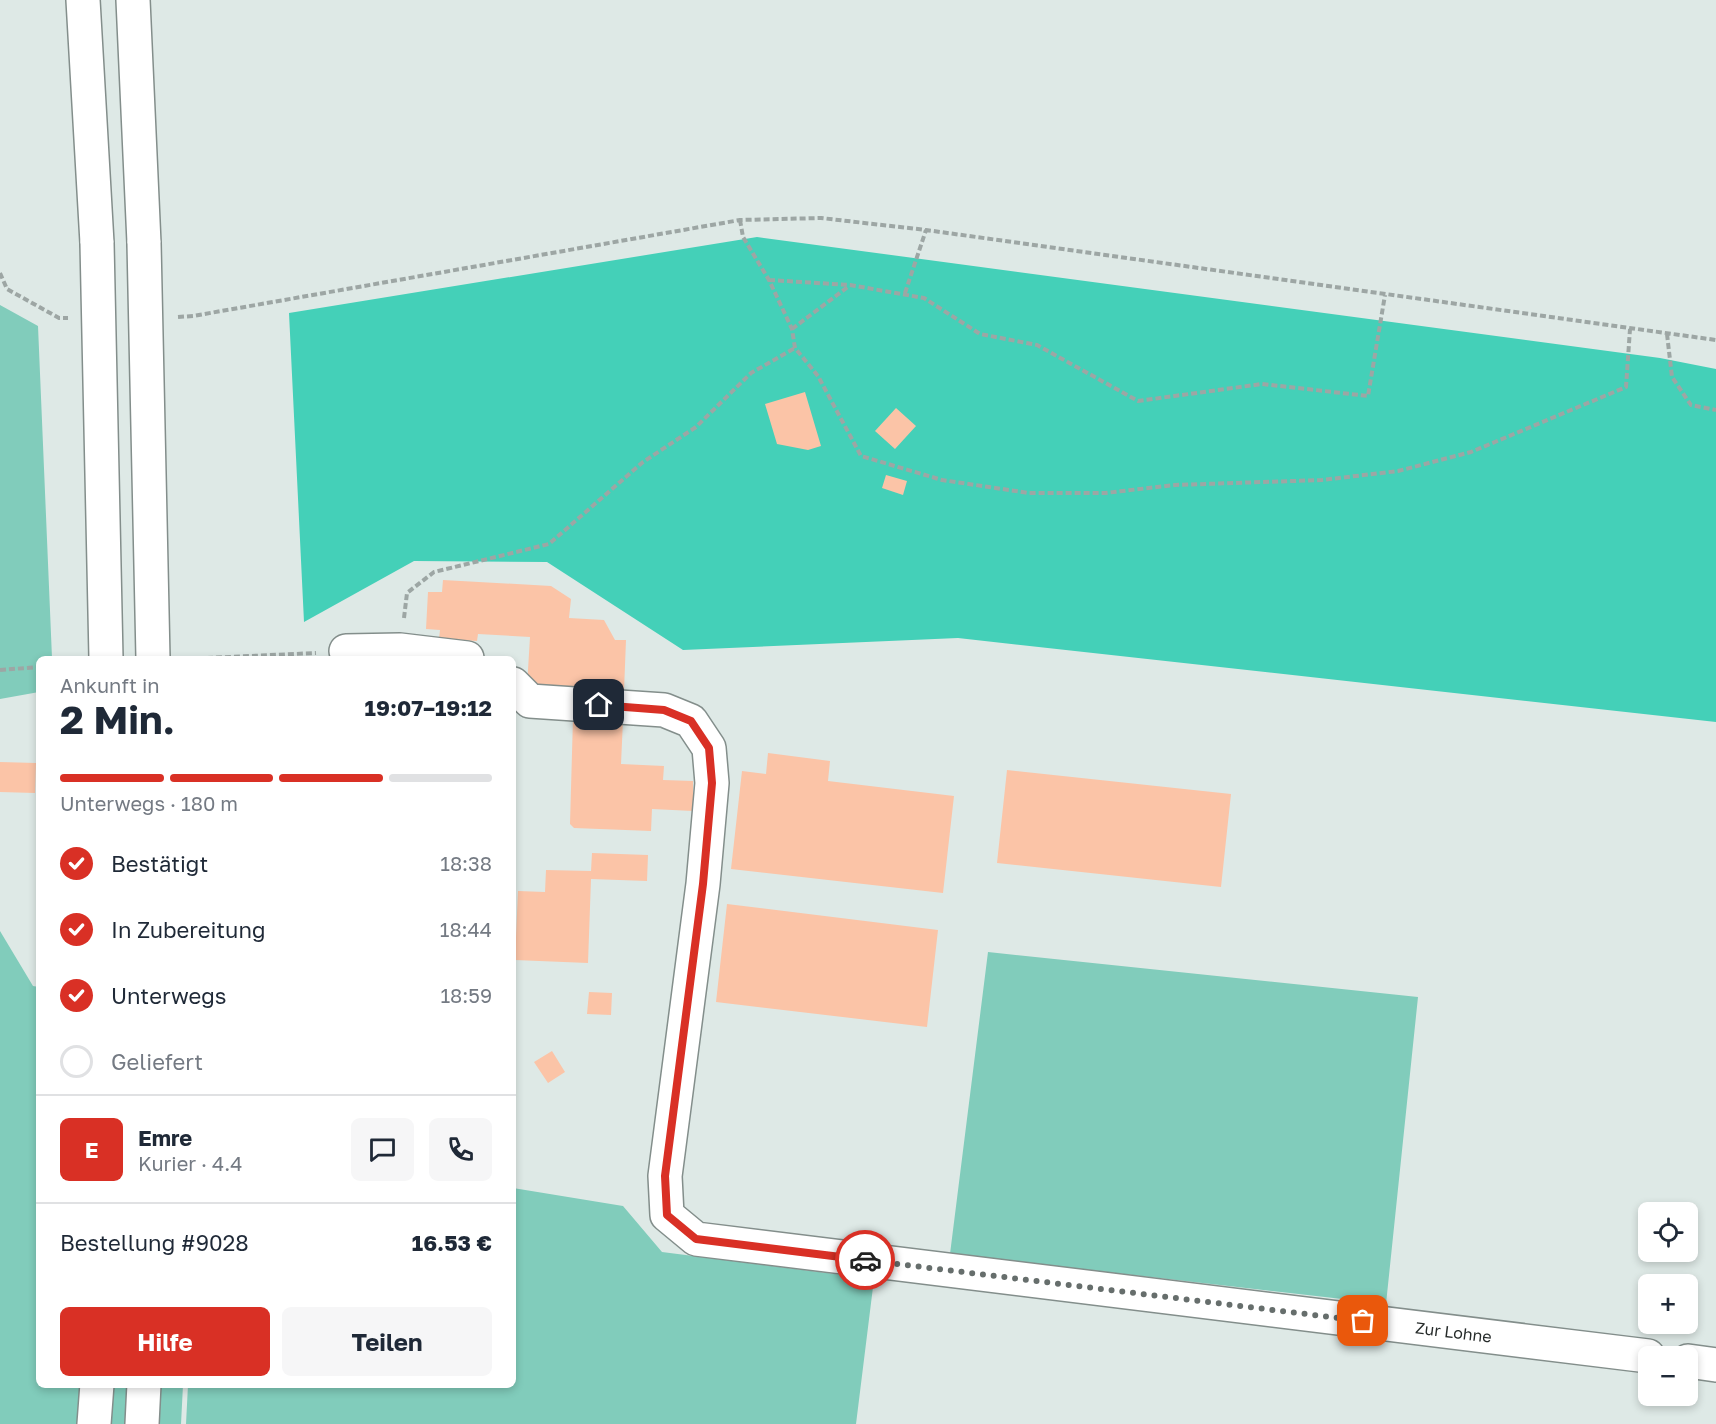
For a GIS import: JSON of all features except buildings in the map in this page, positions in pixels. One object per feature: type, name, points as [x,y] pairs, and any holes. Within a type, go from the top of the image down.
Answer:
[{"type":"main road","points":[[83,0],[97,243],[106,656]]},
{"type":"main road","points":[[133,0],[144,243],[153,656]]},
{"type":"main road","points":[[346,651],[400,650],[450,656]]},
{"type":"main road","name":"Zur Lohne","points":[[516,687],[530,701],[664,710],[691,721],[709,748],[712,783],[703,884],[665,1176],[667,1215],[696,1239],[1638,1355]]},
{"type":"main road","points":[[1698,1362],[1716,1365]]},
{"type":"main road","points":[[94,1424],[97,1388]]},
{"type":"main road","points":[[142,1424],[144,1388]]},
{"type":"path","points":[[171,317],[193,316],[740,220],[821,218],[926,230],[1385,296],[1716,340]]},
{"type":"path","points":[[740,220],[743,237],[769,280],[792,328],[795,348],[818,376],[861,456],[942,480],[1029,493],[1105,493],[1175,485],[1322,480],[1398,471],[1471,452],[1626,387],[1630,329]]},
{"type":"path","points":[[905,293],[926,230]]},
{"type":"path","points":[[0,273],[7,289],[58,318],[70,318]]},
{"type":"path","points":[[769,280],[850,285],[924,298],[980,334],[1037,345],[1138,401],[1262,384],[1368,396],[1385,296]]},
{"type":"path","points":[[792,328],[850,285]]},
{"type":"path","points":[[1667,334],[1672,376],[1691,405],[1716,410]]},
{"type":"path","points":[[400,650],[407,593],[434,572],[549,544],[643,462],[696,427],[751,373],[795,348]]},
{"type":"path","points":[[247,656],[346,651]]},
{"type":"path","points":[[0,669],[36,668]]},
{"type":"green space","points":[[757,237],[1660,358],[1716,369],[1716,722],[958,638],[683,650],[547,562],[414,561],[304,622],[289,313]]},
{"type":"green space","points":[[0,305],[38,326],[52,656],[36,656],[36,693],[0,699]]},
{"type":"green space","points":[[0,931],[33,986],[36,986],[36,1388],[183,1388],[181,1424],[0,1424]]},
{"type":"green space","points":[[988,952],[1418,997],[1386,1304],[950,1254]]},
{"type":"green space","points":[[516,1188],[623,1206],[662,1252],[874,1279],[856,1424],[186,1424],[188,1388],[516,1388]]},
{"type":"way so far","points":[[865,1260],[1363,1321]]},
{"type":"route","points":[[599,705],[664,710],[691,721],[709,748],[712,783],[703,884],[665,1176],[667,1215],[696,1239],[865,1260]]}]
